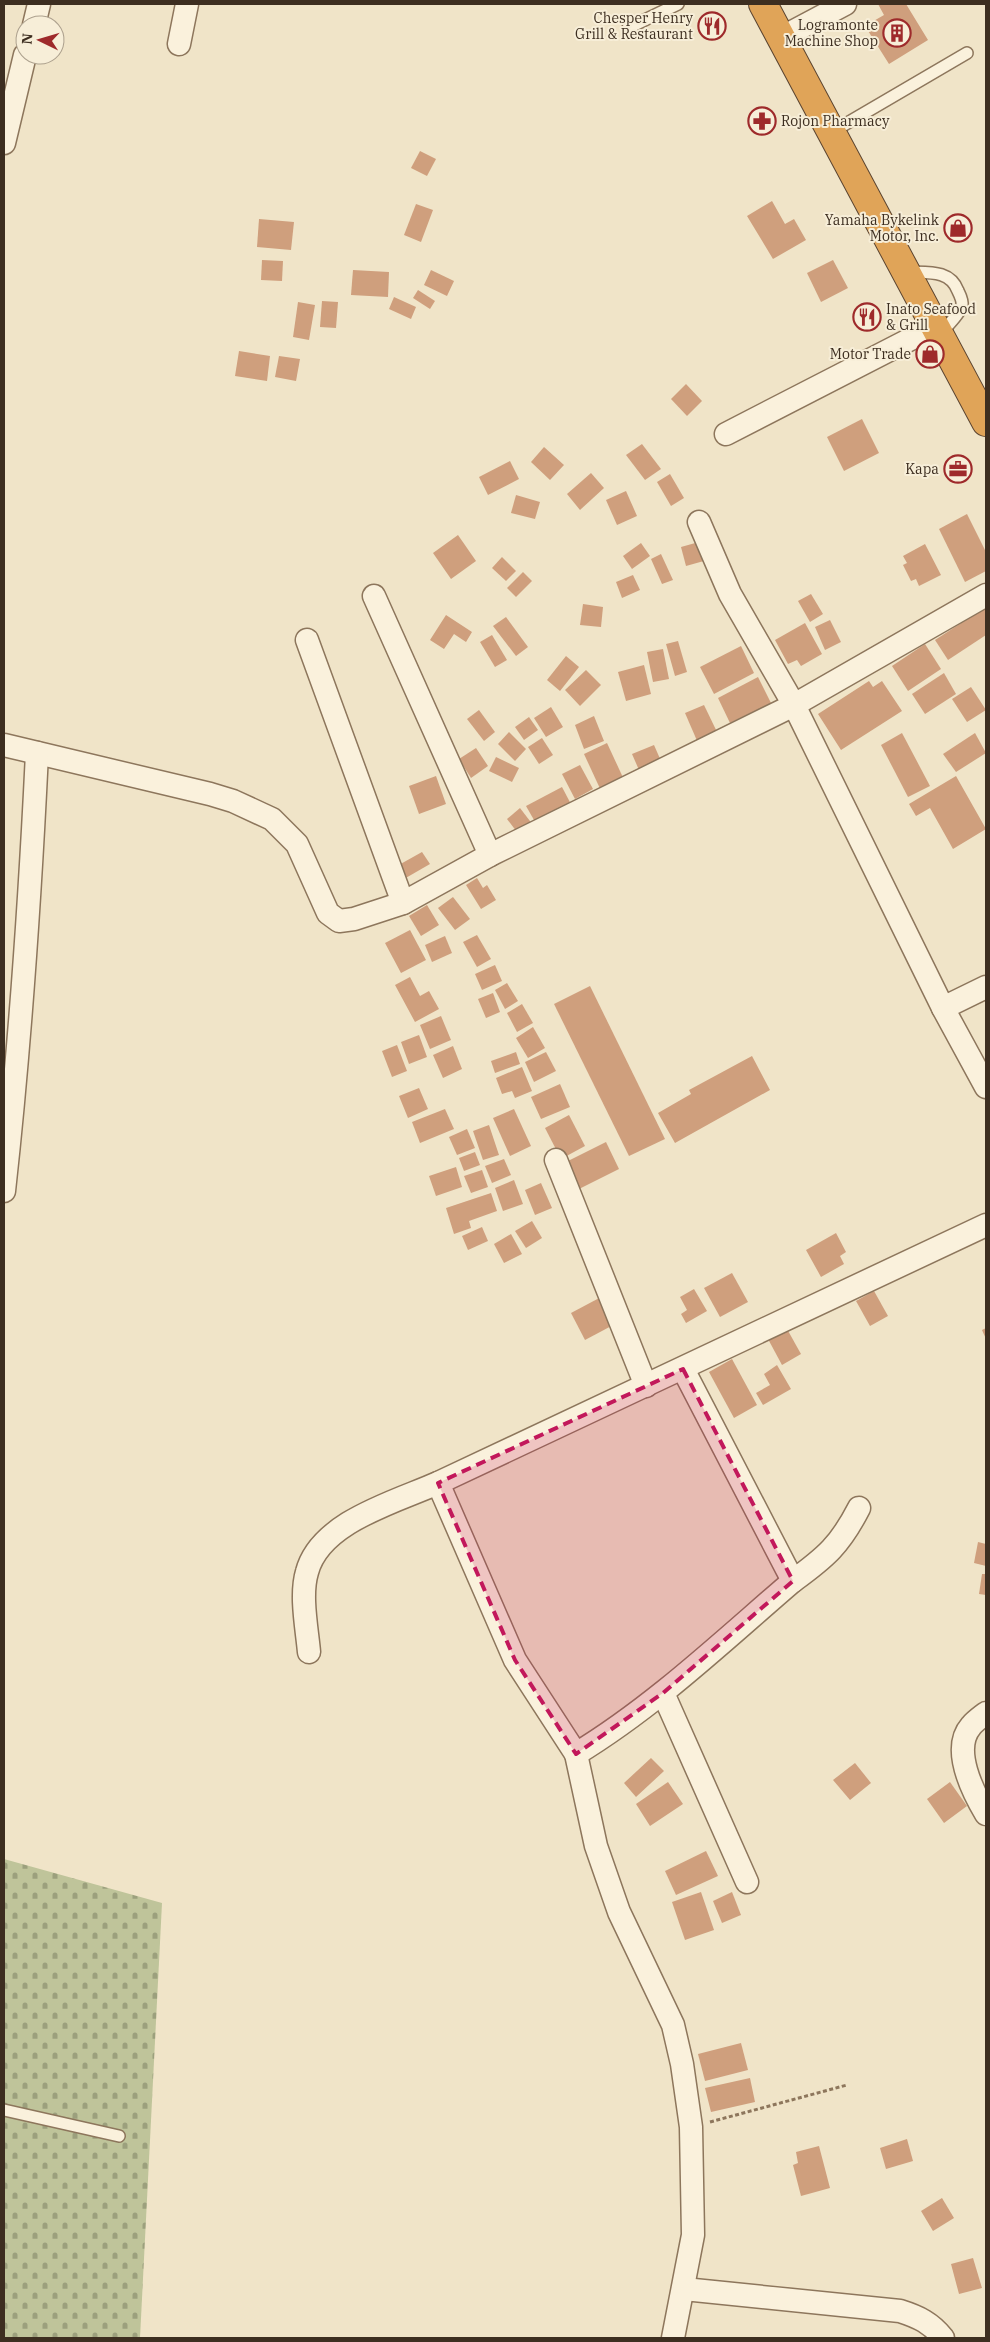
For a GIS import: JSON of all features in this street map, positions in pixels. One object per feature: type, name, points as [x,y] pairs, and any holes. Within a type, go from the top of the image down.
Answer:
[{"type":"highway","points":[[764,4],[986,422]]},
{"type":"street","points":[[179,44],[187,4]]},
{"type":"street","points":[[781,38],[845,4]]},
{"type":"street","points":[[4,143],[24,65]]},
{"type":"street","points":[[726,434],[938,330]]},
{"type":"street","points":[[699,522],[730,594],[794,705],[943,1008],[986,1087]]},
{"type":"street","points":[[4,745],[210,794],[233,801],[272,818],[297,844],[328,913],[340,921],[354,920],[403,903],[490,855],[794,705],[986,594]]},
{"type":"street","points":[[374,596],[490,855]]},
{"type":"street","points":[[307,640],[403,903]]},
{"type":"street","points":[[4,1192],[33,837],[37,753]]},
{"type":"street","points":[[943,1008],[986,986]]},
{"type":"street","points":[[556,1160],[646,1386]]},
{"type":"street","points":[[309,1652],[305,1606],[306,1572],[321,1544],[349,1522],[438,1483],[986,1225]]},
{"type":"street","points":[[683,1368],[793,1581]]},
{"type":"street","points":[[438,1483],[515,1660],[576,1754],[596,1846],[619,1912],[673,2025],[682,2064],[691,2127],[692,2235],[684,2289],[673,2338]]},
{"type":"street","points":[[576,1754],[628,1720],[663,1693],[793,1581],[831,1552],[845,1535],[859,1508]]},
{"type":"street","points":[[663,1693],[748,1882]]},
{"type":"street","points":[[986,1713],[970,1727],[963,1745],[964,1764],[979,1802],[986,1814]]},
{"type":"street","points":[[684,2289],[900,2311],[920,2317],[935,2328],[943,2338]]},
{"type":"lane","points":[[628,28],[678,4]]},
{"type":"lane","points":[[832,132],[967,53]]},
{"type":"lane","points":[[907,272],[940,273],[956,284],[962,300],[962,307],[938,330]]},
{"type":"lane","points":[[4,2110],[119,2136]]},
{"type":"path","points":[[691,2127],[847,2085]]},
{"type":"highlighted area","points":[[683,1369],[793,1581],[663,1693],[576,1754],[515,1660],[438,1483]]},
{"type":"green space","points":[[4,1859],[162,1903],[140,2338],[4,2338]]},
{"type":"building","name":"Logramonte Machine Shop","points":[[878,4],[906,4],[928,40],[889,64],[865,26],[884,15]]},
{"type":"building","points":[[420,151],[436,159],[427,176],[411,168]]},
{"type":"building","points":[[772,201],[785,224],[794,219],[806,240],[773,259],[747,216]]},
{"type":"building","points":[[416,204],[433,210],[421,242],[404,235]]},
{"type":"building","points":[[259,219],[294,222],[291,250],[257,247]]},
{"type":"building","points":[[262,260],[283,261],[282,281],[261,280]]},
{"type":"building","points":[[833,260],[848,288],[821,302],[807,273]]},
{"type":"building","points":[[353,270],[389,272],[388,297],[351,295]]},
{"type":"building","points":[[431,270],[454,281],[447,296],[424,285]]},
{"type":"building","points":[[418,290],[435,301],[430,309],[413,298]]},
{"type":"building","points":[[394,297],[416,307],[411,319],[389,309]]},
{"type":"building","points":[[322,301],[338,302],[336,328],[320,327]]},
{"type":"building","points":[[298,302],[315,305],[309,340],[293,337]]},
{"type":"building","points":[[239,351],[270,356],[267,381],[235,376]]},
{"type":"building","points":[[279,356],[300,359],[296,381],[275,377]]},
{"type":"building","points":[[686,384],[702,401],[687,416],[671,399]]},
{"type":"building","points":[[862,419],[879,453],[844,471],[827,437]]},
{"type":"building","points":[[642,444],[661,469],[645,480],[626,455]]},
{"type":"building","points":[[544,447],[564,465],[550,480],[531,462]]},
{"type":"building","points":[[510,461],[519,479],[488,495],[479,477]]},
{"type":"building","points":[[591,473],[604,488],[580,510],[567,494]]},
{"type":"building","points":[[670,474],[684,498],[671,506],[657,482]]},
{"type":"building","points":[[626,491],[637,516],[617,525],[606,500]]},
{"type":"building","points":[[516,495],[540,502],[535,519],[511,513]]},
{"type":"building","points":[[967,514],[986,552],[986,571],[965,582],[939,529]]},
{"type":"building","points":[[458,535],[476,561],[451,579],[433,553]]},
{"type":"building","points":[[706,540],[711,559],[686,566],[681,547]]},
{"type":"building","points":[[641,543],[650,556],[632,569],[623,556]]},
{"type":"building","points":[[925,544],[941,575],[919,586],[916,579],[911,581],[903,565],[907,563],[903,556]]},
{"type":"building","points":[[661,554],[673,580],[662,584],[651,559]]},
{"type":"building","points":[[502,557],[516,571],[506,581],[492,568]]},
{"type":"building","points":[[523,572],[532,581],[516,597],[507,588]]},
{"type":"building","points":[[633,575],[640,590],[622,598],[616,582]]},
{"type":"building","points":[[811,594],[823,614],[810,622],[798,601]]},
{"type":"building","points":[[583,604],[603,607],[601,627],[580,625]]},
{"type":"building","points":[[986,607],[986,635],[948,660],[935,640]]},
{"type":"building","points":[[446,615],[472,632],[466,642],[454,634],[444,649],[430,640]]},
{"type":"building","points":[[506,617],[528,647],[516,656],[493,626]]},
{"type":"building","points":[[830,620],[841,642],[825,650],[815,627]]},
{"type":"building","points":[[805,623],[822,654],[801,666],[797,660],[788,664],[775,640]]},
{"type":"building","points":[[492,635],[507,660],[495,667],[480,642]]},
{"type":"building","points":[[678,641],[687,672],[675,676],[666,644]]},
{"type":"building","points":[[925,644],[941,669],[908,691],[892,666]]},
{"type":"building","points":[[741,646],[754,673],[714,694],[700,667]]},
{"type":"building","points":[[663,649],[669,679],[653,682],[647,652]]},
{"type":"building","points":[[566,656],[579,667],[560,691],[547,680]]},
{"type":"building","points":[[644,665],[651,694],[626,701],[618,672]]},
{"type":"building","points":[[586,670],[601,685],[580,706],[565,690]]},
{"type":"building","points":[[944,673],[956,694],[925,714],[912,694]]},
{"type":"building","points":[[758,677],[771,703],[730,723],[718,698]]},
{"type":"building","points":[[869,681],[873,687],[882,681],[902,711],[841,750],[818,714]]},
{"type":"building","points":[[971,687],[986,710],[967,722],[952,699]]},
{"type":"building","points":[[704,705],[718,734],[698,743],[685,713]]},
{"type":"building","points":[[551,707],[563,727],[546,737],[534,718]]},
{"type":"building","points":[[479,710],[495,732],[484,741],[467,719]]},
{"type":"building","points":[[594,716],[604,741],[584,749],[575,725]]},
{"type":"building","points":[[529,717],[538,730],[524,740],[515,727]]},
{"type":"building","points":[[509,732],[526,749],[515,761],[498,744]]},
{"type":"building","points":[[902,733],[930,786],[908,797],[881,745]]},
{"type":"building","points":[[975,733],[986,753],[956,772],[943,754]]},
{"type":"building","points":[[542,738],[553,755],[539,764],[528,747]]},
{"type":"building","points":[[607,743],[626,784],[603,795],[584,754]]},
{"type":"building","points":[[654,745],[661,761],[639,770],[632,754]]},
{"type":"building","points":[[476,748],[488,766],[471,778],[459,759]]},
{"type":"building","points":[[496,757],[519,768],[512,782],[489,771]]},
{"type":"building","points":[[580,765],[593,789],[575,799],[562,774]]},
{"type":"building","points":[[436,776],[446,804],[419,814],[409,786]]},
{"type":"building","points":[[956,776],[986,829],[953,849],[930,808],[916,816],[909,804]]},
{"type":"building","points":[[562,787],[573,808],[538,827],[526,806]]},
{"type":"building","points":[[520,808],[533,825],[520,836],[507,819]]},
{"type":"building","points":[[422,852],[430,864],[404,879],[397,866]]},
{"type":"building","points":[[477,878],[483,888],[487,885],[496,900],[481,909],[466,885]]},
{"type":"building","points":[[453,897],[470,919],[455,930],[438,908]]},
{"type":"building","points":[[427,905],[439,925],[421,936],[409,916]]},
{"type":"building","points":[[410,930],[426,960],[401,973],[385,943]]},
{"type":"building","points":[[477,935],[491,959],[477,967],[463,942]]},
{"type":"building","points":[[445,936],[452,953],[432,962],[425,945]]},
{"type":"building","points":[[495,965],[502,981],[482,990],[475,974]]},
{"type":"building","points":[[410,977],[420,996],[429,991],[439,1009],[415,1022],[395,985]]},
{"type":"building","points":[[507,983],[518,1001],[505,1009],[495,990]]},
{"type":"building","points":[[590,986],[665,1139],[629,1156],[554,1004]]},
{"type":"building","points":[[493,993],[500,1012],[486,1018],[478,999]]},
{"type":"building","points":[[522,1004],[533,1023],[517,1032],[507,1013]]},
{"type":"building","points":[[441,1016],[451,1040],[430,1049],[420,1025]]},
{"type":"building","points":[[533,1027],[545,1048],[528,1058],[516,1038]]},
{"type":"building","points":[[419,1035],[427,1057],[409,1064],[401,1042]]},
{"type":"building","points":[[397,1045],[407,1071],[392,1077],[382,1051]]},
{"type":"building","points":[[453,1046],[462,1069],[443,1078],[433,1055]]},
{"type":"building","points":[[516,1052],[520,1064],[495,1073],[491,1061]]},
{"type":"building","points":[[546,1052],[556,1071],[534,1082],[525,1062]]},
{"type":"building","points":[[752,1056],[770,1090],[675,1143],[658,1113],[691,1094],[689,1090]]},
{"type":"building","points":[[522,1067],[532,1091],[515,1098],[512,1091],[502,1094],[496,1078]]},
{"type":"building","points":[[560,1084],[570,1107],[541,1119],[531,1097]]},
{"type":"building","points":[[419,1088],[428,1109],[408,1118],[399,1096]]},
{"type":"building","points":[[445,1109],[454,1129],[420,1143],[412,1122]]},
{"type":"building","points":[[514,1109],[531,1146],[510,1156],[493,1118]]},
{"type":"building","points":[[569,1115],[585,1146],[561,1159],[545,1128]]},
{"type":"building","points":[[489,1125],[499,1155],[483,1160],[473,1131]]},
{"type":"building","points":[[467,1129],[475,1148],[457,1155],[449,1137]]},
{"type":"building","points":[[606,1142],[619,1169],[579,1189],[566,1162]]},
{"type":"building","points":[[475,1152],[480,1165],[464,1171],[459,1158]]},
{"type":"building","points":[[504,1159],[511,1175],[492,1183],[485,1166]]},
{"type":"building","points":[[456,1167],[462,1187],[436,1196],[429,1176]]},
{"type":"building","points":[[482,1170],[488,1187],[471,1193],[464,1176]]},
{"type":"building","points":[[514,1180],[523,1204],[503,1211],[495,1188]]},
{"type":"building","points":[[541,1183],[552,1208],[535,1215],[525,1190]]},
{"type":"building","points":[[491,1193],[497,1211],[469,1221],[471,1228],[454,1234],[446,1208]]},
{"type":"building","points":[[532,1221],[542,1238],[526,1248],[515,1231]]},
{"type":"building","points":[[482,1227],[488,1241],[468,1250],[462,1236]]},
{"type":"building","points":[[836,1233],[846,1252],[840,1256],[844,1264],[821,1277],[806,1250]]},
{"type":"building","points":[[511,1234],[522,1254],[504,1263],[494,1244]]},
{"type":"building","points":[[732,1273],[748,1302],[720,1317],[704,1288]]},
{"type":"building","points":[[694,1289],[707,1311],[686,1323],[681,1314],[687,1310],[680,1297]]},
{"type":"building","points":[[874,1291],[888,1316],[870,1326],[856,1301]]},
{"type":"building","points":[[603,1296],[617,1323],[585,1340],[571,1313]]},
{"type":"building","points":[[986,1328],[986,1339],[982,1330]]},
{"type":"building","points":[[787,1329],[801,1354],[782,1365],[768,1339]]},
{"type":"building","points":[[732,1359],[757,1405],[734,1418],[709,1372]]},
{"type":"building","points":[[777,1365],[791,1389],[763,1405],[756,1393],[770,1385],[764,1374]]},
{"type":"building","points":[[978,1542],[986,1544],[986,1566],[974,1563]]},
{"type":"building","points":[[982,1574],[986,1574],[986,1595],[979,1594]]},
{"type":"building","points":[[651,1758],[664,1771],[636,1797],[624,1783]]},
{"type":"building","points":[[855,1763],[871,1783],[850,1800],[833,1780]]},
{"type":"building","points":[[668,1782],[683,1804],[650,1826],[636,1804]]},
{"type":"building","points":[[950,1782],[967,1806],[944,1823],[927,1799]]},
{"type":"building","points":[[706,1851],[718,1876],[676,1895],[665,1871]]},
{"type":"building","points":[[701,1892],[714,1930],[685,1940],[672,1902]]},
{"type":"building","points":[[732,1892],[741,1915],[722,1923],[713,1901]]},
{"type":"building","points":[[741,2043],[748,2070],[705,2081],[698,2054]]},
{"type":"building","points":[[750,2078],[755,2102],[711,2112],[705,2088]]},
{"type":"building","points":[[907,2139],[913,2161],[886,2169],[880,2148]]},
{"type":"building","points":[[819,2146],[830,2188],[801,2196],[793,2165],[798,2163],[796,2152]]},
{"type":"building","points":[[942,2198],[954,2218],[933,2231],[921,2211]]},
{"type":"building","points":[[973,2258],[982,2288],[959,2294],[951,2264]]},
{"type":"place","name":"Chesper Henry Grill & Restaurant","points":[[712,26]]},
{"type":"place","name":"Logramonte Machine Shop","points":[[897,33]]},
{"type":"place","name":"Rojon Pharmacy","points":[[762,121]]},
{"type":"place","name":"Yamaha Bykelink Motor, Inc.","points":[[958,228]]},
{"type":"place","name":"Inato Seafood & Grill","points":[[867,317]]},
{"type":"place","name":"Motor Trade","points":[[930,354]]},
{"type":"place","name":"Kapa","points":[[958,469]]}]
